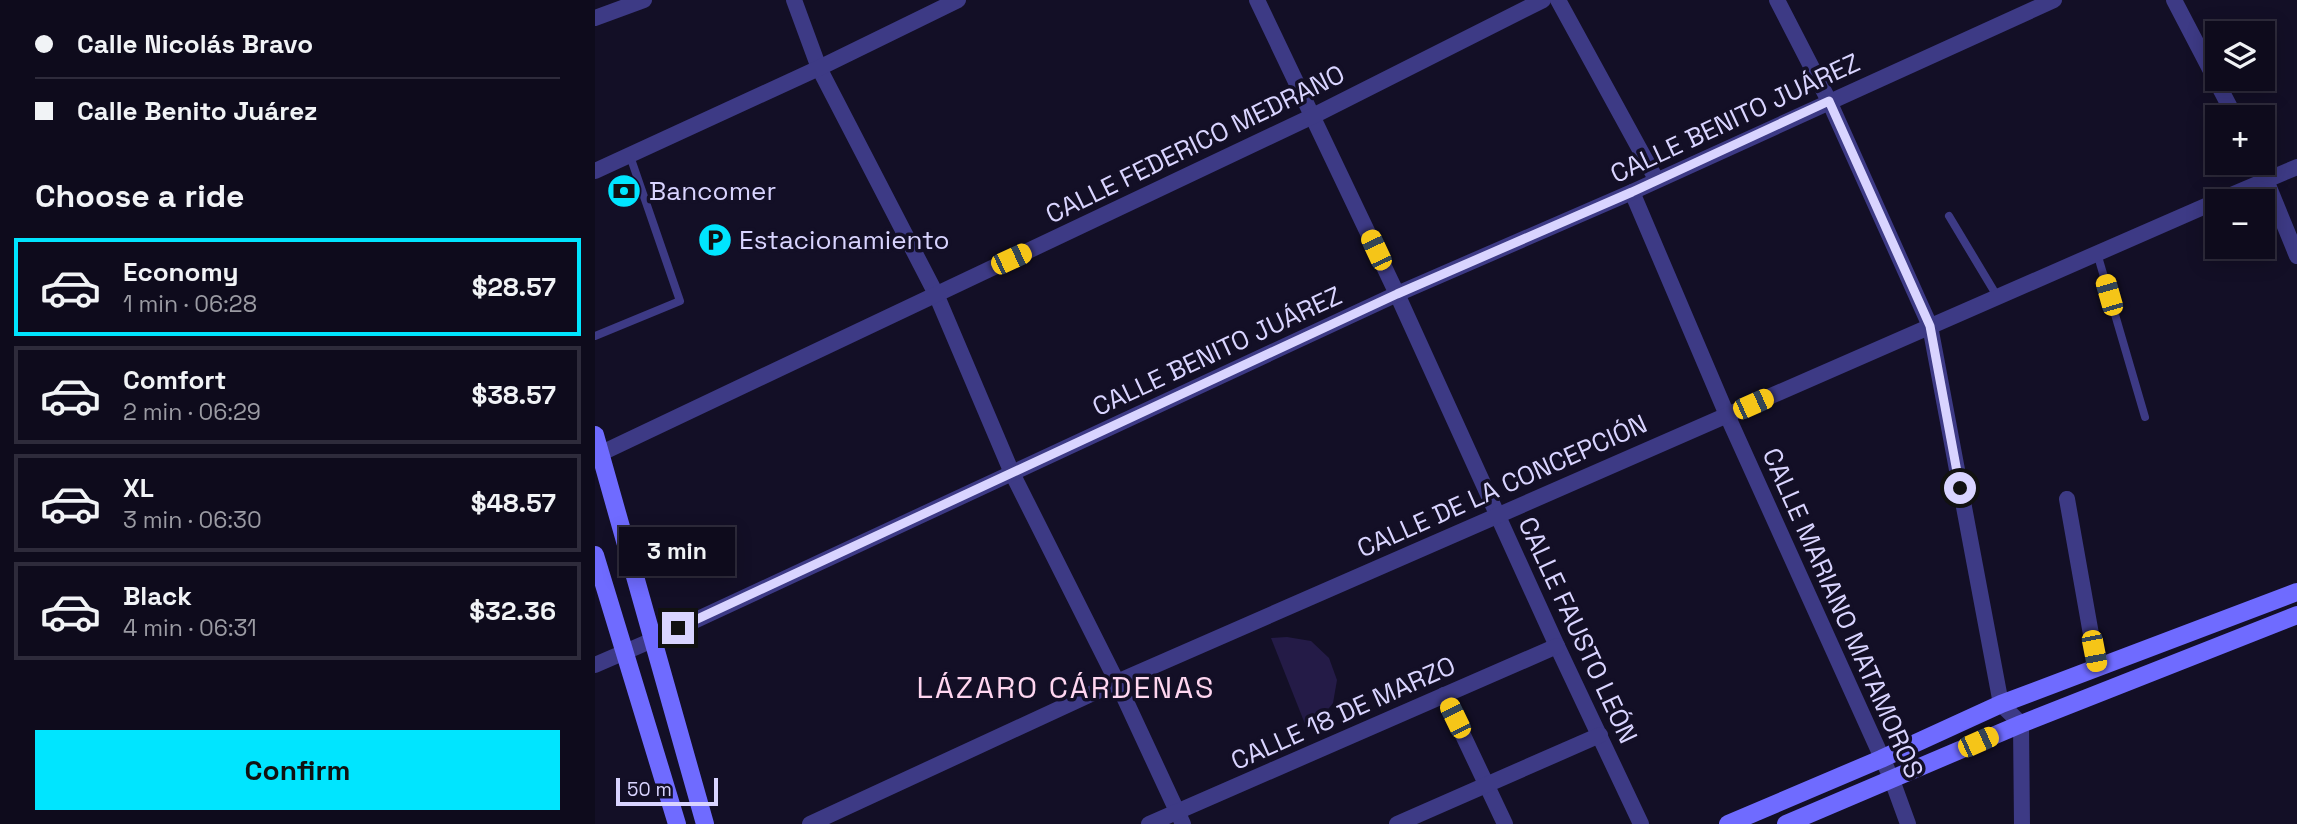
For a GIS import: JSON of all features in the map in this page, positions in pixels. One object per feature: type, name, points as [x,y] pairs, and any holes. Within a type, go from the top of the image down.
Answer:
[{"type":"street","points":[[595,18],[644,0]]},
{"type":"street","points":[[794,0],[819,68],[936,294],[1012,473],[1117,682],[1180,818]]},
{"type":"street","points":[[595,171],[819,68],[958,0]]},
{"type":"street","name":"CALLE FAUSTO LEÓN","points":[[1257,0],[1397,294],[1496,515],[1641,824]]},
{"type":"street","name":"CALLE FEDERICO MEDRANO","points":[[598,455],[1313,116],[1543,0]]},
{"type":"street","points":[[1558,0],[1656,179]]},
{"type":"street","points":[[1777,0],[1829,101],[1930,326],[2001,704],[2021,723],[2022,824]]},
{"type":"street","name":"CALLE BENITO JUÁREZ","points":[[595,665],[1397,294],[1632,192],[2055,0]]},
{"type":"street","points":[[2174,0],[2229,105]]},
{"type":"street","name":"CALLE DE LA CONCEPCIÓN","points":[[2246,189],[2297,167]]},
{"type":"street","points":[[2265,175],[2297,256]]},
{"type":"street","name":"CALLE MARIANO MATAMOROS","points":[[1632,192],[1727,415],[1892,780],[1908,824]]},
{"type":"street","name":"CALLE DE LA CONCEPCIÓN","points":[[810,824],[1117,682],[2205,206]]},
{"type":"street","points":[[595,435],[598,455],[655,639],[705,824]]},
{"type":"street","points":[[2067,499],[2097,668]]},
{"type":"street","points":[[595,555],[677,824]]},
{"type":"street","points":[[1728,824],[2001,704],[2297,592]]},
{"type":"street","points":[[1786,824],[2021,723],[2297,615]]},
{"type":"street","name":"CALLE 18 DE MARZO","points":[[1149,824],[1180,818],[1444,695],[1557,646]]},
{"type":"street","points":[[1444,695],[1505,824]]},
{"type":"street","points":[[1397,824],[1600,735]]},
{"type":"lane","points":[[595,336],[680,302],[630,156]]},
{"type":"lane","points":[[1949,216],[1997,296]]},
{"type":"lane","points":[[2097,253],[2145,417]]},
{"type":"building","points":[[1287,637],[1311,641],[1329,658],[1337,680],[1333,703],[1318,722],[1307,729],[1271,638]]},
{"type":"place","name":"Bancomer","points":[[624,191]]},
{"type":"place","name":"Estacionamiento","points":[[715,240]]},
{"type":"district","name":"LÁZARO CÁRDENAS","points":[[1066,687]]},
{"type":"route","points":[[678,628],[1397,294],[1632,192],[1829,101],[1930,326],[1960,488]]}]
